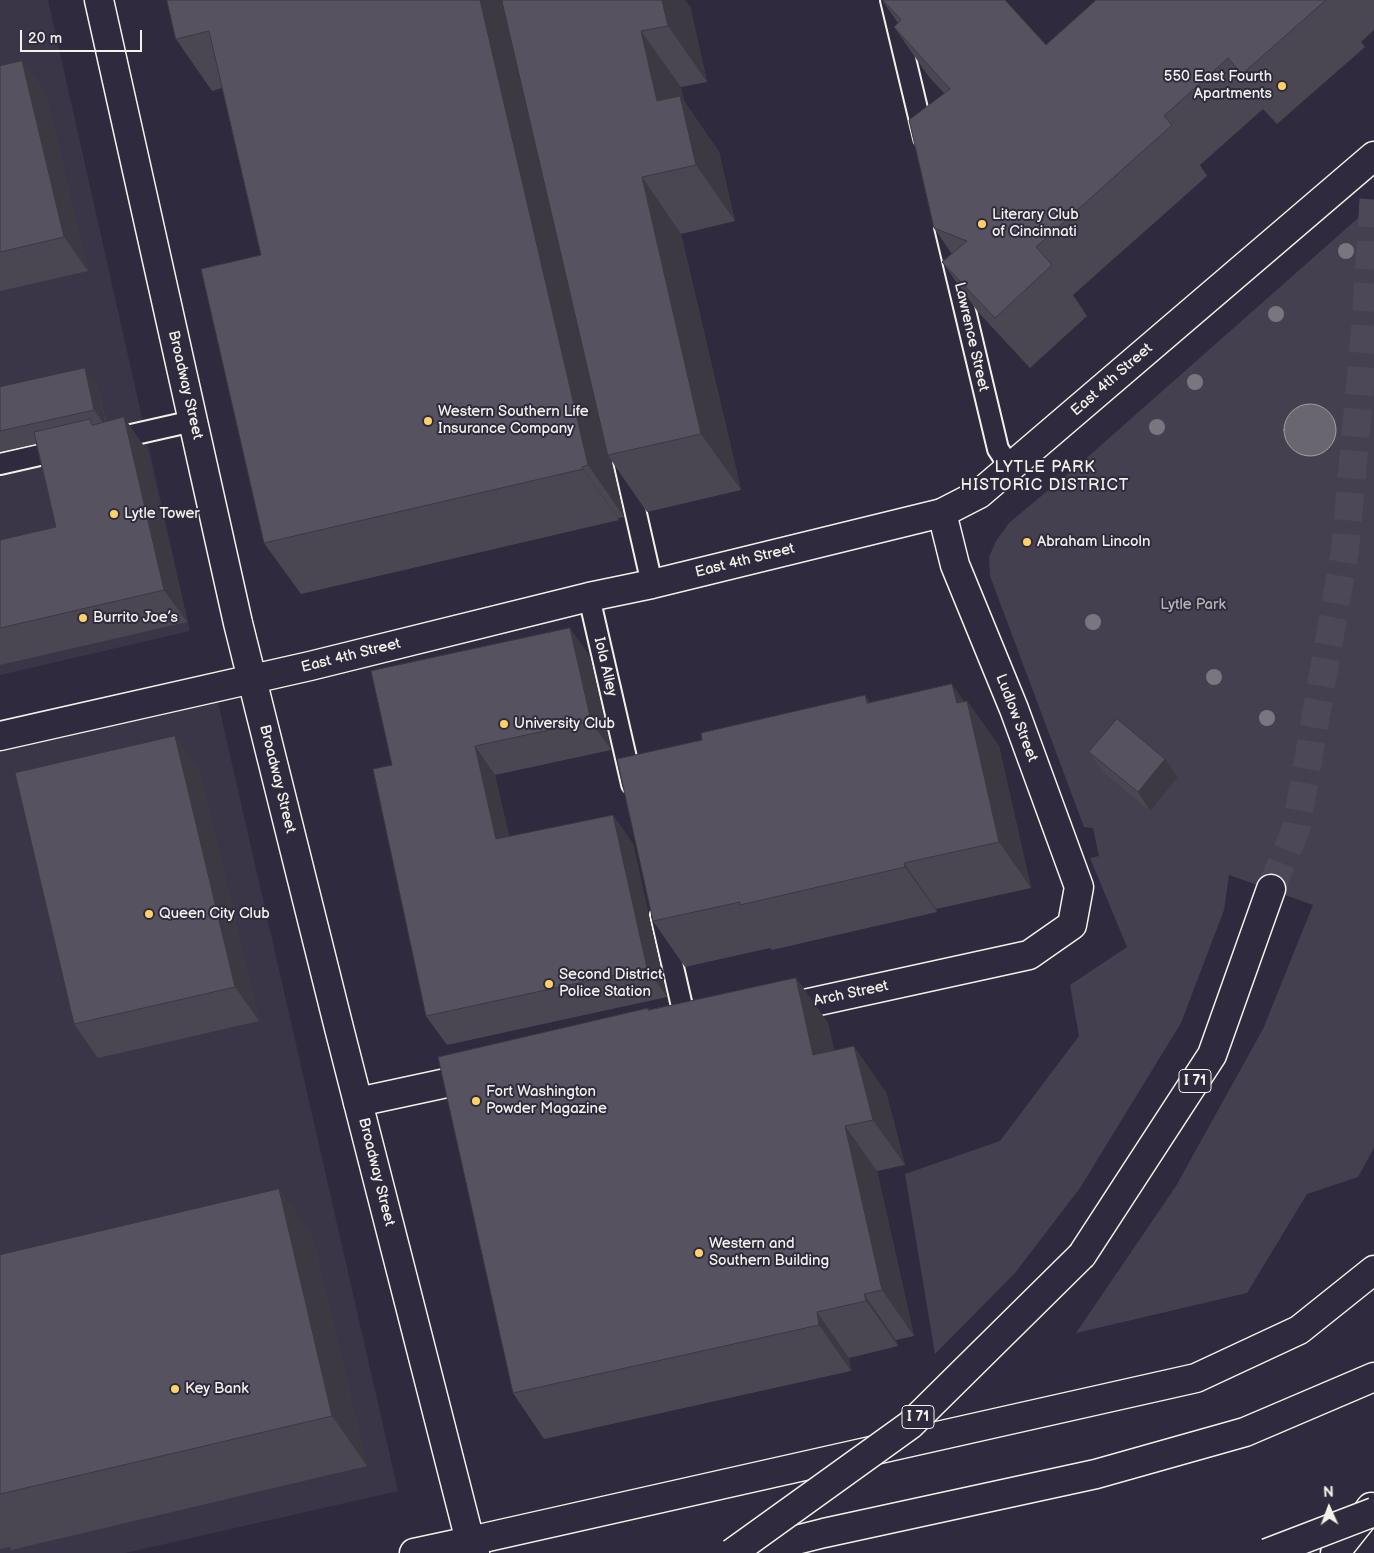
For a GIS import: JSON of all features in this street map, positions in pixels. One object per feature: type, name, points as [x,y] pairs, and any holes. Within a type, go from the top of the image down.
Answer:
[{"type":"main road","name":"Broadway Street","points":[[99,0],[252,679],[472,1547]]},
{"type":"main road","name":"East 4th Street","points":[[0,736],[310,666],[942,513],[978,494],[1374,156]]},
{"type":"main road","name":"Ludlow Street","points":[[942,513],[956,565],[1014,710],[1079,887],[1072,925]]},
{"type":"main road","name":"I 71","points":[[732,1553],[910,1425],[1082,1255],[1212,1055],[1271,889]]},
{"type":"main road","name":"Arch Street","points":[[755,1015],[1029,955],[1072,925]]},
{"type":"main road","points":[[358,1102],[503,1071]]},
{"type":"main road","points":[[414,1553],[472,1547],[1196,1378],[1299,1330],[1374,1270]]},
{"type":"main road","points":[[744,1553],[824,1533],[1096,1474],[1245,1432],[1374,1377]]},
{"type":"main road","points":[[1335,1553],[1366,1514],[1374,1500]]},
{"type":"main road","points":[[1267,1553],[1374,1512]]},
{"type":"lane","points":[[891,0],[928,153]]},
{"type":"lane","name":"Lawrence Street","points":[[941,210],[998,448],[1010,467]]},
{"type":"lane","points":[[0,464],[193,421]]},
{"type":"lane","points":[[620,442],[652,584]]},
{"type":"lane","name":"Iola Alley","points":[[590,597],[635,799]]},
{"type":"lane","points":[[657,895],[687,1030]]},
{"type":"shaded area","points":[[0,0],[48,0],[190,631],[0,675]]},
{"type":"shaded area","points":[[1310,404],[1324,408],[1332,416],[1336,430],[1332,444],[1324,452],[1310,456],[1296,452],[1288,444],[1284,430],[1288,416],[1296,408]]},
{"type":"shaded area","points":[[217,698],[398,1491],[125,1553],[0,1553],[0,750]]},
{"type":"green space","name":"Lytle Park","points":[[1374,204],[1374,1148],[1358,1177],[1307,1194],[1247,1293],[1076,1333],[1176,1186],[1263,1029],[1313,905],[1229,875],[1224,910],[1181,1023],[1080,1188],[1015,1273],[935,1354],[905,1174],[1000,1141],[1079,1036],[1070,985],[1127,947],[1090,858],[1099,856],[1093,828],[1084,827],[990,576],[989,557],[996,541],[1009,523],[1082,462]]},
{"type":"building","points":[[167,0],[480,0],[588,465],[582,467],[583,469],[264,543],[201,269],[261,255],[209,31],[176,39]]},
{"type":"building","points":[[502,0],[662,0],[668,26],[641,31],[657,101],[680,96],[696,165],[642,177],[701,434],[608,455]]},
{"type":"building","points":[[883,0],[1005,0],[1046,45],[1096,0],[1326,0],[1242,74],[1228,58],[1164,116],[1172,125],[1036,247],[1052,265],[995,318],[942,262],[967,241],[934,228],[909,120],[950,89],[894,27],[901,20]]},
{"type":"building","points":[[22,61],[64,237],[0,252],[0,66]]},
{"type":"building","points":[[85,368],[94,410],[0,431],[0,387]]},
{"type":"building","name":"Lytle Tower","points":[[124,417],[164,590],[0,628],[0,540],[56,527],[34,432],[90,419],[92,425]]},
{"type":"building","points":[[570,628],[591,721],[475,746],[496,839],[613,815],[647,968],[426,1016],[373,769],[392,765],[371,671]]},
{"type":"building","points":[[952,684],[957,703],[967,701],[999,842],[904,863],[905,867],[740,905],[740,902],[653,921],[617,759],[702,740],[701,733],[865,695],[867,703]]},
{"type":"building","points":[[1117,719],[1165,759],[1138,792],[1089,752]]},
{"type":"building","name":"Queen City Club","points":[[175,736],[235,987],[74,1024],[15,773]]},
{"type":"building","name":"Western and Southern Building","points":[[796,978],[813,1055],[854,1046],[873,1120],[845,1126],[882,1290],[864,1294],[866,1301],[817,1312],[819,1325],[513,1393],[438,1057],[648,1008],[648,1010]]},
{"type":"building","name":"Key Bank","points":[[279,1189],[332,1416],[0,1494],[0,1255]]},
{"type":"tunnel","points":[[1371,0],[1374,33]]},
{"type":"tunnel","points":[[1271,889],[1296,829],[1345,550],[1365,331],[1374,193]]},
{"type":"place","name":"550 East Fourth Apartments","points":[[1282,86]]},
{"type":"place","name":"Literary Club of Cincinnati","points":[[982,224]]},
{"type":"place","name":"Western Southern Life Insurance Company","points":[[428,421]]},
{"type":"place","name":"Lytle Tower","points":[[114,514]]},
{"type":"place","name":"Abraham Lincoln","points":[[1027,542]]},
{"type":"place","name":"Burrito Joe’s","points":[[83,618]]},
{"type":"place","name":"University Club","points":[[504,724]]},
{"type":"place","name":"Queen City Club","points":[[149,914]]},
{"type":"place","name":"Second District Police Station","points":[[549,984]]},
{"type":"place","name":"Fort Washington Powder Magazine","points":[[476,1101]]},
{"type":"place","name":"Western and Southern Building","points":[[699,1253]]},
{"type":"place","name":"Key Bank","points":[[175,1389]]},
{"type":"district","name":"LYTLE PARK HISTORIC DISTRICT","points":[[1045,477]]}]
